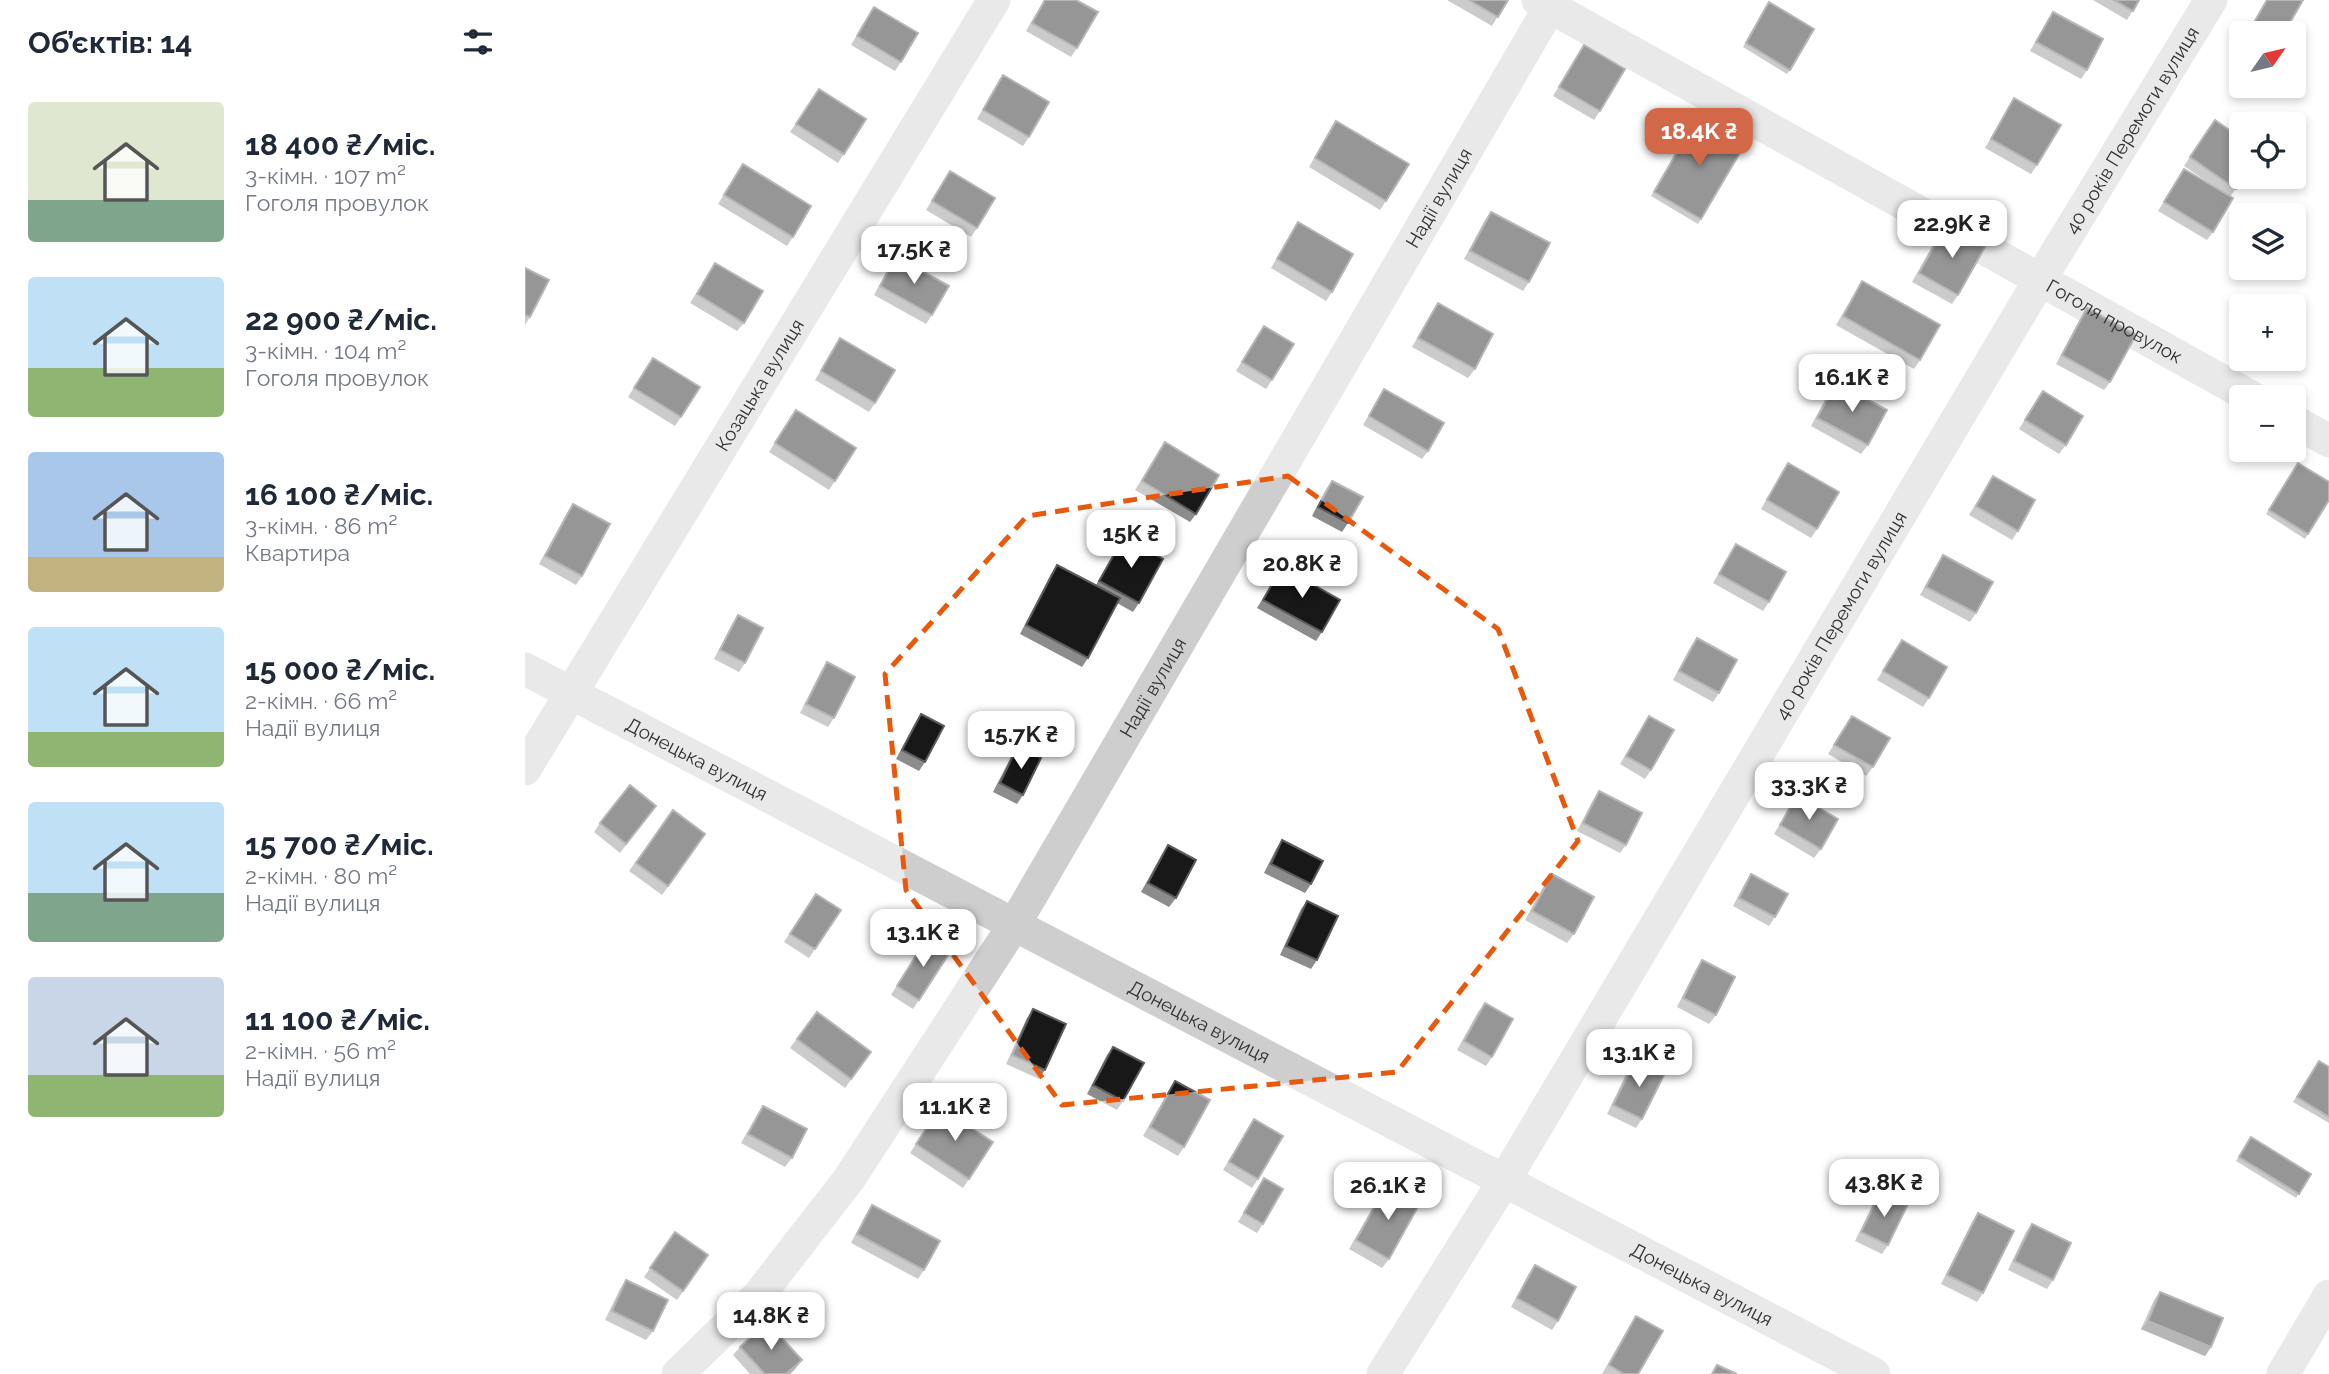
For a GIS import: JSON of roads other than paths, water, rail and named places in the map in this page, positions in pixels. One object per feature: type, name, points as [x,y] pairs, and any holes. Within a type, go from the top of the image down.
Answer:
[{"type":"street","name":"Козацька вулиця","points":[[525,769],[994,0]]},
{"type":"street","name":"40 років Перемоги вулиця","points":[[1383,1374],[1504,1181],[2041,278],[2211,0]]},
{"type":"street","name":"Гоголя провулок","points":[[1547,2],[2230,385]]},
{"type":"street","name":"Надії вулиця","points":[[678,1374],[759,1295],[849,1179],[1014,925],[1547,2]]},
{"type":"street","points":[[2306,428],[2329,441]]},
{"type":"street","name":"Донецька вулиця","points":[[525,669],[1874,1374]]},
{"type":"street","points":[[2283,1374],[2329,1296]]}]
